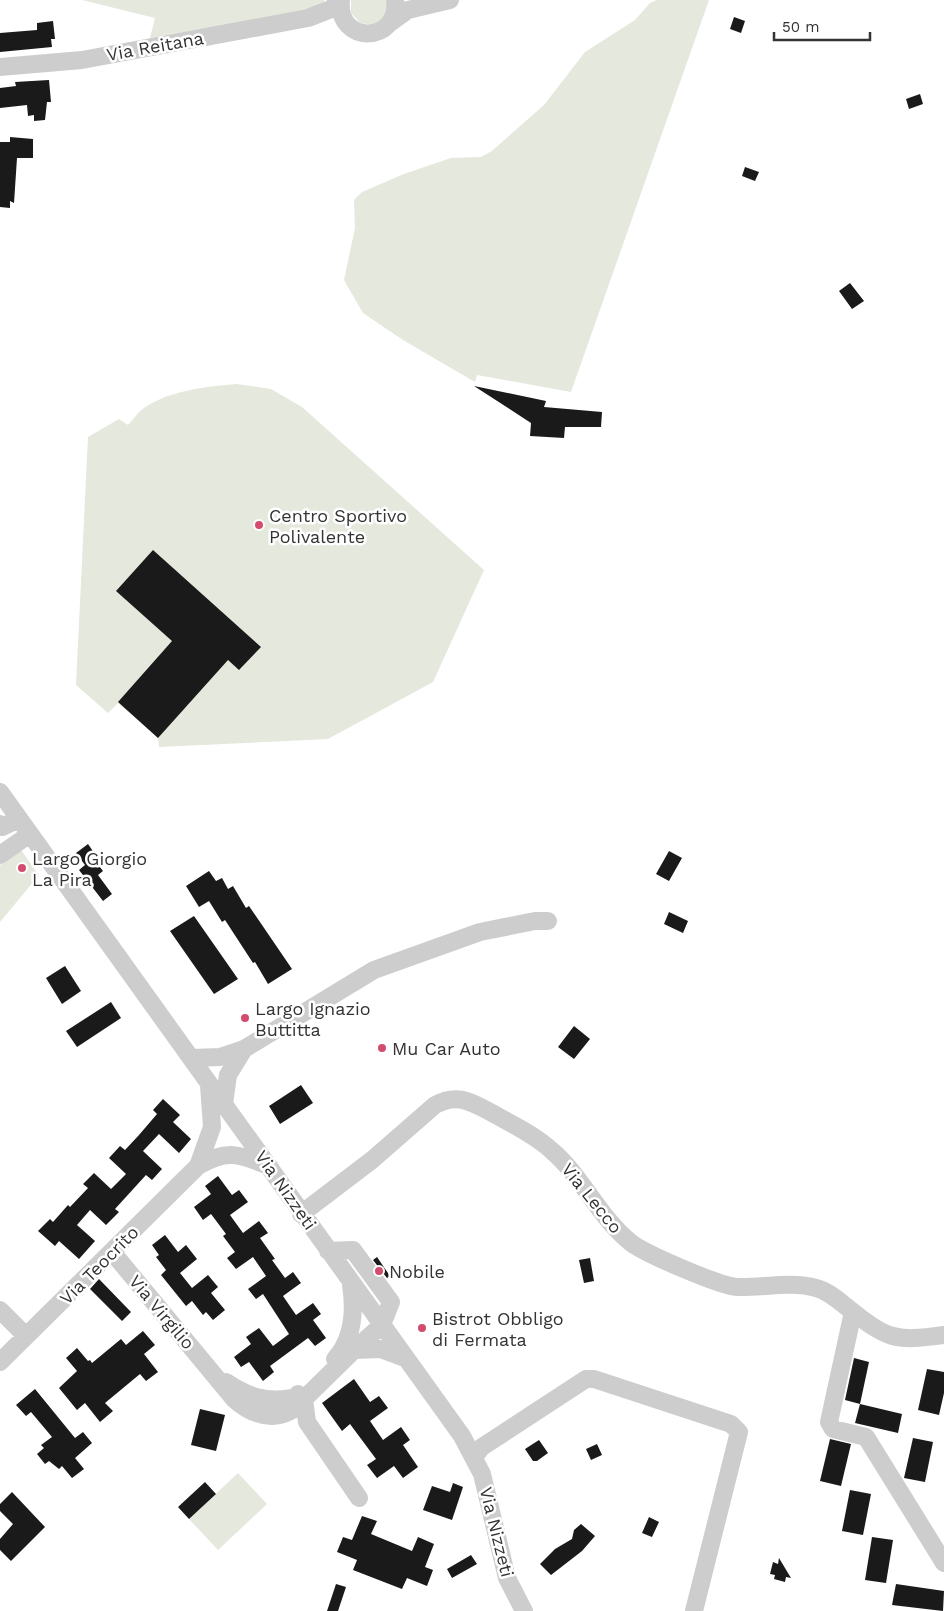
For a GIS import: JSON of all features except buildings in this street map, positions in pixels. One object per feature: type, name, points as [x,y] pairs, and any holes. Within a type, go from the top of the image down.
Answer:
[{"type":"street","name":"Via Reitana","points":[[0,67],[82,60],[308,18],[331,9],[340,0]]},
{"type":"street","points":[[340,0],[342,16],[352,29]]},
{"type":"street","points":[[390,23],[396,8],[395,0]]},
{"type":"street","points":[[390,23],[408,10],[414,3],[450,0]]},
{"type":"street","name":"Via Reitana","points":[[308,18],[352,29],[359,33],[376,33],[390,23]]},
{"type":"street","name":"Via Nizzeti","points":[[0,792],[462,1436],[474,1457],[490,1502],[499,1552],[507,1578],[524,1611]]},
{"type":"street","points":[[0,824],[2,827],[19,819]]},
{"type":"street","points":[[0,855],[30,834]]},
{"type":"street","points":[[192,1058],[220,1057],[244,1049],[374,970],[480,932],[535,921],[548,921]]},
{"type":"street","points":[[224,1104],[228,1075],[244,1049]]},
{"type":"street","points":[[209,1082],[212,1128],[210,1153]]},
{"type":"street","name":"Via Lecco","points":[[301,1214],[372,1160],[435,1105],[444,1100],[461,1098],[469,1100],[535,1138],[552,1150],[570,1170],[605,1217],[632,1244],[714,1282],[735,1287],[816,1288],[830,1294],[880,1331],[902,1339],[944,1335]]},
{"type":"street","points":[[210,1153],[232,1141],[240,1125]]},
{"type":"street","points":[[210,1153],[246,1156],[270,1167]]},
{"type":"street","name":"Via Teocrito","points":[[0,1362],[113,1253],[210,1153]]},
{"type":"street","points":[[328,1251],[353,1250],[391,1302],[382,1325],[349,1350],[297,1400],[307,1422],[360,1498]]},
{"type":"street","name":"Via Virgilio","points":[[113,1253],[211,1372],[255,1398],[276,1401],[297,1400]]},
{"type":"street","points":[[349,1350],[354,1303],[351,1282]]},
{"type":"street","points":[[0,1310],[26,1336]]},
{"type":"street","points":[[853,1312],[829,1422],[833,1429],[866,1437],[944,1563]]},
{"type":"street","points":[[349,1350],[382,1349],[405,1358]]},
{"type":"street","points":[[474,1457],[482,1447],[586,1379],[594,1379],[732,1424],[739,1432],[694,1611]]},
{"type":"shaded area","points":[[82,0],[325,0],[318,9],[150,38],[155,18]]},
{"type":"shaded area","points":[[351,0],[387,0],[385,17],[373,25],[360,23],[351,13]]},
{"type":"shaded area","points":[[657,0],[709,0],[571,392],[477,375],[475,382],[403,340],[363,313],[344,280],[355,228],[354,200],[362,192],[404,174],[451,158],[481,157],[492,151],[544,105],[585,52],[635,20],[650,3]]},
{"type":"shaded area","name":"Centro Sportivo Polivalente","points":[[237,384],[271,389],[302,407],[484,570],[433,682],[328,739],[159,747],[158,738],[118,703],[108,713],[76,685],[88,437],[119,419],[128,425],[144,408],[176,393]]},
{"type":"shaded area","points":[[21,850],[39,875],[0,922],[0,865]]},
{"type":"shaded area","points":[[238,1473],[267,1504],[218,1550],[189,1519]]},
{"type":"place","name":"Centro Sportivo Polivalente","points":[[259,525]]},
{"type":"place","name":"Largo Giorgio La Pira","points":[[22,868]]},
{"type":"place","name":"Largo Ignazio Buttitta","points":[[245,1018]]},
{"type":"place","name":"Mu Car Auto","points":[[382,1048]]},
{"type":"place","name":"Nobile","points":[[379,1271]]},
{"type":"place","name":"Bistrot Obbligo di Fermata","points":[[422,1328]]}]
